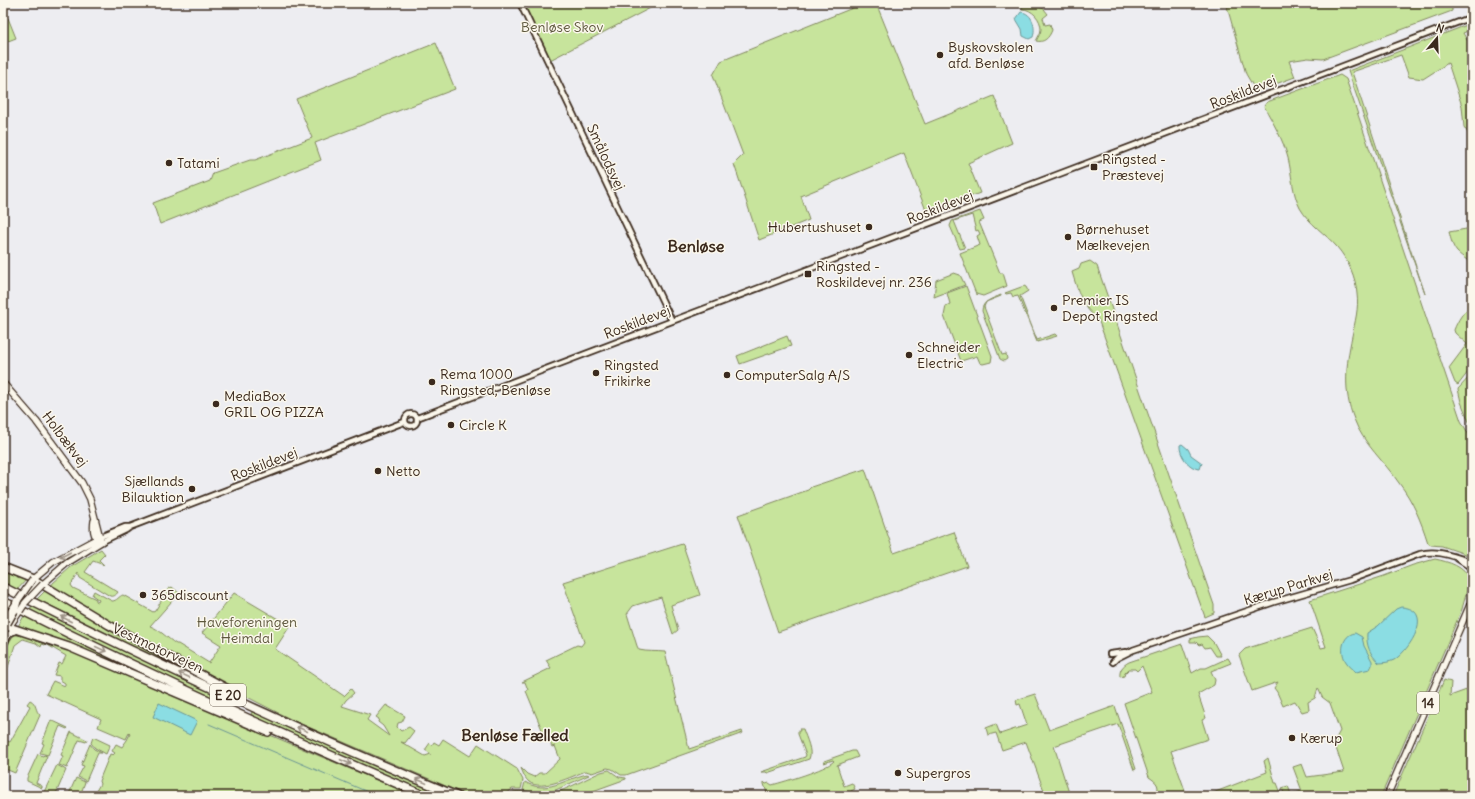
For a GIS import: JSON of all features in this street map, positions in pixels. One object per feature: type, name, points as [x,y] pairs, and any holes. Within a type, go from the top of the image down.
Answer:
[{"type":"highway","points":[[3,567],[43,584],[110,625],[280,720]]},
{"type":"highway","name":"Vestmotorvejen","points":[[3,587],[87,629],[280,720],[457,796]]},
{"type":"highway","points":[[17,600],[15,609],[6,624],[17,630],[69,647],[312,751],[328,755]]},
{"type":"highway","name":"Vestmotorvejen","points":[[3,601],[328,755],[426,796]]},
{"type":"main road","name":"Holbækvej","points":[[3,383],[36,421],[82,483],[90,499],[94,517],[93,531],[99,539]]},
{"type":"main road","points":[[17,600],[34,580],[53,562],[99,539]]},
{"type":"main road","points":[[6,624],[43,584],[67,563],[99,539]]},
{"type":"main road","points":[[25,603],[28,595],[35,585],[34,580]]},
{"type":"main road","name":"14","points":[[1387,796],[1472,600]]},
{"type":"street","name":"Smålodsvej","points":[[520,3],[672,321]]},
{"type":"street","name":"Roskildevej","points":[[417,418],[1472,17]]},
{"type":"street","points":[[409,413],[414,414],[417,418],[413,425],[408,426],[404,422],[405,417],[409,413]]},
{"type":"street","name":"Roskildevej","points":[[99,539],[404,422]]},
{"type":"street","name":"Kærup Parkvej","points":[[1113,662],[1117,658],[1133,650],[1274,602],[1350,580],[1420,554],[1438,552],[1472,562]]},
{"type":"street","name":"Kærup Parkvej","points":[[1451,555],[1472,568]]},
{"type":"street","points":[[3,639],[6,624]]},
{"type":"street","points":[[3,646],[9,634],[13,630],[17,630]]},
{"type":"street","name":"Kærup Parkvej","points":[[1110,654],[1133,650]]},
{"type":"green space","name":"Benløse Skov","points":[[528,3],[660,3],[550,60],[524,5]]},
{"type":"green space","points":[[865,3],[876,3],[925,124],[994,96],[1012,143],[968,163],[980,193],[927,213],[904,153],[801,196],[809,220],[759,240],[734,164],[743,155],[713,75],[721,61]]},
{"type":"green space","points":[[1226,3],[1452,3],[1452,11],[1323,59],[1308,58],[1289,61],[1295,77],[1256,91],[1246,74]]},
{"type":"green space","points":[[1030,4],[1044,9],[1048,14],[1043,18],[1045,25],[1050,24],[1052,30],[1048,38],[1044,41],[1036,41],[1041,29],[1038,18],[1026,9],[1022,9],[1022,6]]},
{"type":"green space","points":[[8,18],[16,38],[3,43],[3,20]]},
{"type":"green space","points":[[1472,23],[1472,29],[1463,33],[1467,40],[1472,38],[1472,139],[1464,127],[1462,106],[1448,63],[1423,79],[1409,77],[1401,55],[1352,72],[1425,294],[1348,71]]},
{"type":"green space","points":[[436,43],[455,89],[315,143],[321,160],[160,224],[153,203],[210,181],[213,173],[250,160],[255,160],[312,138],[296,99]]},
{"type":"green space","points":[[1340,75],[1346,79],[1461,421],[1472,440],[1472,555],[1428,543],[1419,519],[1404,490],[1363,437],[1358,428],[1351,409],[1347,388],[1348,357],[1357,310],[1355,281],[1351,269],[1341,252],[1312,224],[1300,208],[1294,190],[1286,151],[1278,131],[1264,106],[1267,102]]},
{"type":"green space","points":[[980,211],[984,220],[979,222],[1000,273],[1003,273],[1007,286],[983,296],[976,294],[960,253],[980,245],[977,236],[980,234],[978,230],[976,231],[972,215],[954,221],[965,248],[960,249],[950,226],[952,221]]},
{"type":"green space","points":[[1472,228],[1472,268],[1468,261],[1455,250],[1449,232]]},
{"type":"green space","points":[[1090,261],[1097,266],[1214,605],[1214,613],[1205,617],[1098,319],[1084,304],[1076,285],[1072,272],[1079,269],[1081,264]]},
{"type":"green space","points":[[954,273],[960,275],[965,285],[934,297],[936,280]]},
{"type":"green space","points":[[966,286],[992,356],[991,362],[983,364],[980,363],[977,356],[961,361],[944,316],[946,306],[950,304],[947,293]]},
{"type":"green space","points":[[1024,286],[1028,291],[1020,296],[1037,340],[1055,334],[1057,336],[1037,342],[1018,296],[1013,297],[1011,293],[1005,293]]},
{"type":"green space","points":[[1001,295],[1001,296],[987,302],[991,299]]},
{"type":"green space","points":[[986,302],[984,307],[1002,355],[1006,354],[1007,359],[1004,361],[1000,359],[982,311],[982,308]]},
{"type":"green space","points":[[1472,306],[1472,367],[1458,385],[1455,383],[1449,368],[1467,344],[1455,333],[1454,330],[1464,313]]},
{"type":"green space","points":[[787,336],[791,346],[740,364],[737,356]]},
{"type":"green space","points":[[1472,374],[1472,429],[1461,402],[1458,389]]},
{"type":"green space","points":[[865,469],[894,553],[954,532],[967,566],[778,632],[738,515],[808,490],[811,487]]},
{"type":"green space","points":[[682,544],[700,595],[671,605],[678,630],[673,634],[661,597],[633,606],[627,614],[637,646],[639,650],[665,652],[689,749],[742,731],[743,733],[626,775],[621,775],[612,769],[607,768],[592,773],[586,771],[549,784],[535,785],[529,782],[525,778],[521,768],[527,774],[534,777],[539,773],[545,773],[560,759],[555,746],[552,747],[545,732],[543,732],[526,691],[528,690],[525,682],[522,682],[551,668],[546,660],[577,645],[581,646],[584,642],[563,582]]},
{"type":"green space","name":"Haveforeningen Heimdal","points":[[101,549],[105,554],[99,560],[104,565],[93,561],[85,572],[118,592],[116,595],[110,596],[80,578],[78,573],[71,585],[73,588],[96,599],[98,602],[99,600],[92,595],[94,591],[112,601],[123,595],[153,612],[165,597],[168,589],[172,587],[179,593],[150,626],[160,631],[176,644],[209,663],[221,645],[202,633],[234,593],[290,626],[275,649],[344,696],[351,689],[354,693],[342,706],[370,715],[367,720],[389,736],[383,726],[378,722],[379,719],[376,717],[386,705],[405,716],[402,722],[398,723],[397,727],[401,731],[409,727],[414,731],[405,743],[401,742],[425,756],[431,754],[425,750],[430,743],[432,745],[434,742],[439,745],[443,739],[470,756],[478,744],[517,769],[523,780],[521,789],[512,789],[504,796],[469,796],[292,720],[139,639],[51,586],[71,567]]},
{"type":"green space","points":[[1435,559],[1456,565],[1464,571],[1470,580],[1462,609],[1381,796],[1285,796],[1282,788],[1288,786],[1291,794],[1302,791],[1293,767],[1302,764],[1307,777],[1344,772],[1334,742],[1340,731],[1330,703],[1322,697],[1318,688],[1315,698],[1308,702],[1309,710],[1302,712],[1295,701],[1283,706],[1274,688],[1278,682],[1252,691],[1239,655],[1245,649],[1312,628],[1321,648],[1326,647],[1310,600]]},
{"type":"green space","points":[[3,569],[27,579],[17,590],[3,583]]},
{"type":"green space","points":[[46,590],[191,673],[191,674],[37,599]]},
{"type":"green space","points":[[33,605],[210,690],[222,699],[211,699],[28,611]]},
{"type":"green space","points":[[24,616],[182,692],[17,628]]},
{"type":"green space","points":[[14,635],[26,636],[81,655],[414,796],[93,796],[100,784],[99,781],[110,754],[113,755],[115,753],[112,751],[116,744],[122,747],[130,734],[129,733],[126,739],[98,727],[101,719],[46,694],[53,681],[65,686],[65,683],[60,680],[60,676],[54,675],[59,663],[62,664],[66,656],[46,644],[42,644],[41,647],[36,643],[23,639],[15,645],[3,683],[6,652],[10,640]]},
{"type":"green space","points":[[1207,636],[1214,643],[1221,656],[1216,656],[1210,647],[1205,648],[1202,644],[1199,645],[1196,642],[1190,642],[1190,639]]},
{"type":"green space","points":[[1182,644],[1192,673],[1228,658],[1231,663],[1211,671],[1215,680],[1214,685],[1198,694],[1206,718],[1202,720],[1208,739],[1171,751],[1187,796],[1156,796],[1158,787],[1149,777],[1124,703],[1152,692],[1142,666],[1137,671],[1135,669],[1129,669],[1124,676],[1120,677],[1120,672],[1123,666],[1129,662]]},
{"type":"green space","points":[[1444,680],[1451,682],[1450,696],[1472,688],[1472,796],[1393,796]]},
{"type":"green space","points":[[1035,694],[1049,730],[1115,706],[1136,769],[1134,770],[1118,724],[1054,746],[1070,796],[1046,796],[1026,742],[1002,750],[996,733],[988,735],[986,728],[996,724],[1000,734],[1027,725],[1020,704],[1017,705],[1016,700]]},
{"type":"green space","points":[[30,700],[34,703],[40,715],[15,773],[3,768],[3,742],[5,740],[10,742],[30,706],[27,704]]},
{"type":"green space","points":[[252,712],[260,714],[450,796],[432,796],[256,718],[251,714]]},
{"type":"green space","points":[[51,720],[68,728],[67,729],[60,726],[48,755],[40,753],[44,744],[42,743]]},
{"type":"green space","points":[[799,729],[803,729],[809,744],[809,759],[767,773],[761,772],[805,757],[806,755],[798,734],[798,731],[800,731]]},
{"type":"green space","points":[[71,732],[87,740],[86,742],[79,740],[67,768],[59,765],[63,756],[61,755]]},
{"type":"green space","points":[[93,737],[110,745],[106,754],[95,748],[91,743]]},
{"type":"green space","points":[[90,744],[94,749],[102,753],[98,753],[86,781],[78,777],[84,766],[81,765]]},
{"type":"green space","points":[[855,751],[858,757],[837,765],[844,786],[852,783],[855,789],[851,791],[853,796],[768,796],[764,782],[772,785],[805,775],[834,761],[824,763],[824,761]]},
{"type":"green space","points":[[38,754],[47,756],[36,783],[42,786],[42,788],[27,781]]},
{"type":"green space","points":[[1268,758],[1275,783],[1277,783],[1282,796],[1205,796],[1267,772],[1264,761]]},
{"type":"green space","points":[[57,765],[66,770],[55,796],[50,796],[44,792]]},
{"type":"green space","points":[[609,770],[619,777],[626,778],[579,796],[543,796],[556,793],[601,772]]},
{"type":"green space","points":[[587,774],[589,775],[549,793],[535,793],[523,790],[525,782],[533,786],[540,787],[556,785]]},
{"type":"green space","points":[[76,778],[85,782],[80,796],[68,796]]},
{"type":"green space","points":[[515,792],[524,792],[538,796],[507,796]]},
{"type":"water","points":[[1021,12],[1025,13],[1031,18],[1034,25],[1033,37],[1029,39],[1023,36],[1022,29],[1016,19]]},
{"type":"water","points":[[1182,444],[1188,449],[1191,455],[1202,463],[1200,469],[1192,467],[1183,457],[1180,449],[1180,445]]},
{"type":"water","points":[[1401,607],[1411,609],[1417,615],[1417,630],[1407,648],[1400,655],[1392,661],[1379,663],[1369,650],[1367,633],[1378,626],[1396,609]]},
{"type":"water","points":[[1355,633],[1362,637],[1364,646],[1372,661],[1370,669],[1356,672],[1348,664],[1343,654],[1343,645],[1347,637]]},
{"type":"water","points":[[159,703],[197,721],[190,735],[153,717]]},
{"type":"waterway","points":[[209,724],[377,796]]},
{"type":"place","name":"Byskovskolen afd. Benløse","points":[[940,55]]},
{"type":"place","name":"Tatami","points":[[169,163]]},
{"type":"place","name":"Ringsted - Præstevej","points":[[1094,167]]},
{"type":"place","name":"Hubertushuset","points":[[869,227]]},
{"type":"place","name":"Børnehuset Mælkevejen","points":[[1068,237]]},
{"type":"place","name":"Ringsted - Roskildevej nr. 236","points":[[808,274]]},
{"type":"place","name":"Premier IS Depot Ringsted","points":[[1054,308]]},
{"type":"place","name":"Schneider Electric","points":[[909,355]]},
{"type":"place","name":"Ringsted Frikirke","points":[[596,373]]},
{"type":"place","name":"ComputerSalg A/S","points":[[727,375]]},
{"type":"place","name":"Rema 1000 Ringsted, Benløse","points":[[432,382]]},
{"type":"place","name":"MediaBox GRIL OG PIZZA","points":[[216,404]]},
{"type":"place","name":"Circle K","points":[[451,425]]},
{"type":"place","name":"Netto","points":[[378,471]]},
{"type":"place","name":"Sjællands Bilauktion","points":[[192,489]]},
{"type":"place","name":"365discount","points":[[143,595]]},
{"type":"place","name":"Kærup","points":[[1292,738]]},
{"type":"place","name":"Supergros","points":[[898,773]]},
{"type":"district","name":"Benløse","points":[[696,246]]},
{"type":"district","name":"Benløse Fælled","points":[[515,735]]}]
